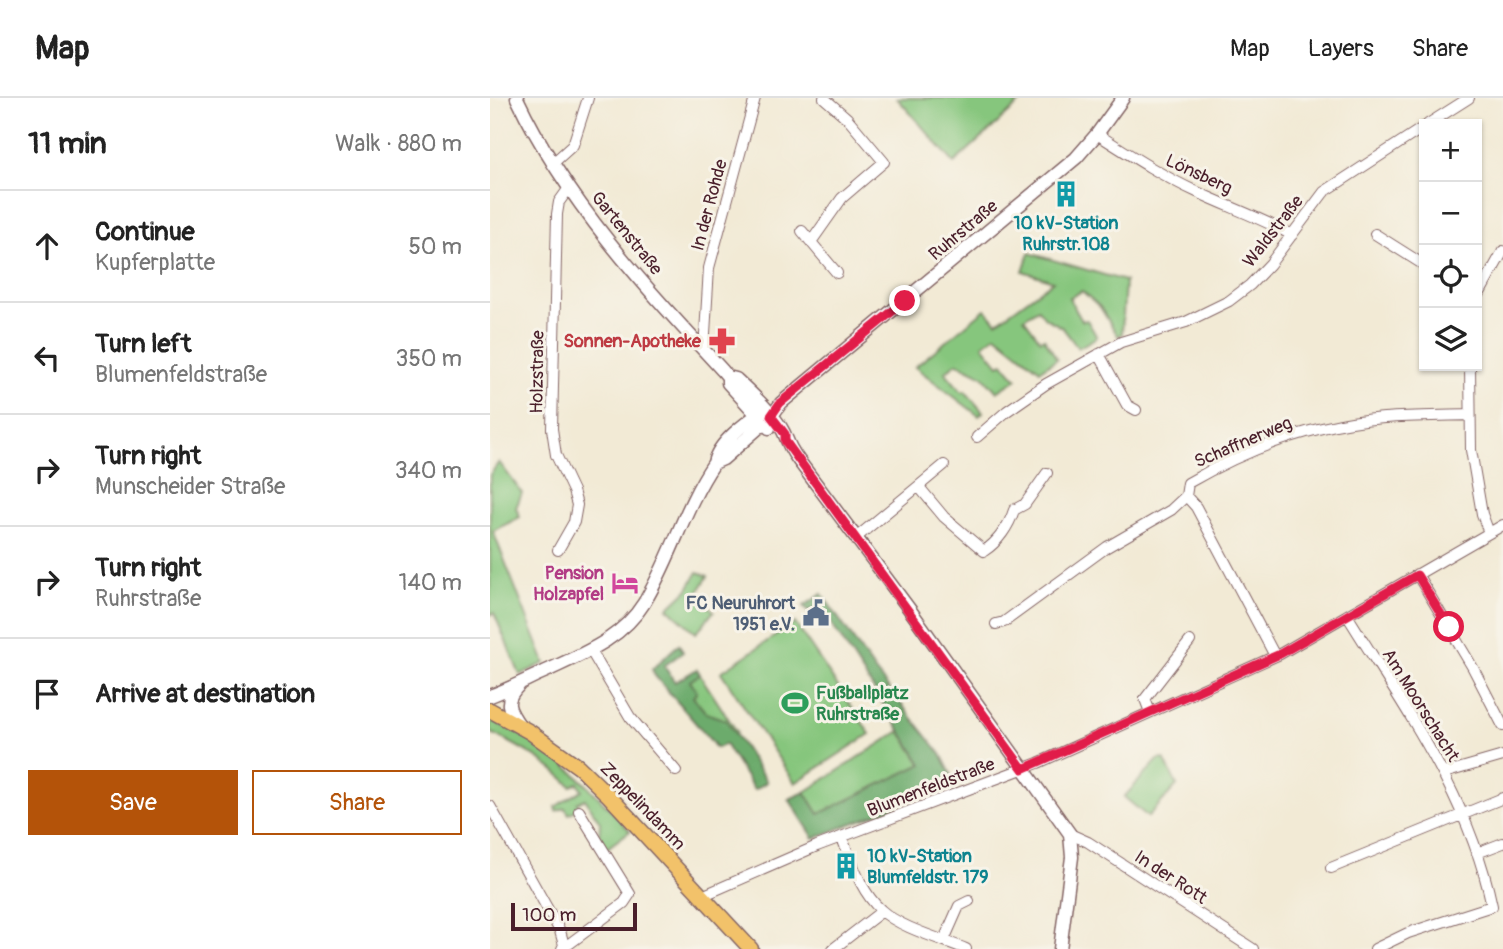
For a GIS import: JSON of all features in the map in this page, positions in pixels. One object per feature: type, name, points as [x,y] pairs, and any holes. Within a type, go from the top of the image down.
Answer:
[{"type":"main road","name":"Zeppelindamm","points":[[490,710],[520,726],[579,767],[751,949]]},
{"type":"street","name":"Gartenstraße","points":[[517,98],[536,138],[569,188],[657,299],[728,377],[729,383],[785,434],[785,441],[1070,834]]},
{"type":"street","points":[[552,164],[573,145],[588,98]]},
{"type":"street","name":"In der Rohde","points":[[704,350],[710,258],[755,98]]},
{"type":"street","points":[[811,242],[842,198],[884,162],[847,118],[824,98]]},
{"type":"street","name":"Ruhrstraße","points":[[490,696],[591,651],[621,631],[639,611],[655,583],[682,519],[714,463],[715,454],[1055,176],[1097,134],[1123,98]]},
{"type":"street","name":"Waldstraße","points":[[1436,119],[1469,98]]},
{"type":"street","name":"Waldstraße","points":[[977,437],[1026,397],[1099,354],[1125,340],[1186,322],[1229,301],[1256,280],[1324,192],[1419,130]]},
{"type":"street","name":"Lönsberg","points":[[1097,134],[1162,175],[1292,235]]},
{"type":"street","name":"Holzstraße","points":[[558,550],[568,534],[576,510],[575,496],[555,454],[552,429],[557,214],[559,202],[569,188]]},
{"type":"street","points":[[802,231],[837,273]]},
{"type":"street","points":[[1375,234],[1419,261]]},
{"type":"street","points":[[1482,289],[1503,251]]},
{"type":"street","points":[[686,332],[699,328],[704,322]]},
{"type":"street","points":[[1099,354],[1127,405],[1136,410]]},
{"type":"street","points":[[1470,371],[1471,450],[1479,502],[1489,533]]},
{"type":"street","name":"Schaffnerweg","points":[[996,624],[1004,622],[1107,547],[1171,510],[1186,496],[1188,484],[1247,453],[1301,434],[1337,425],[1383,418],[1470,415]]},
{"type":"street","points":[[856,537],[944,465]]},
{"type":"street","points":[[919,487],[944,517],[984,551],[992,546],[1010,522],[1014,510],[1025,504],[1047,473]]},
{"type":"street","points":[[1186,496],[1196,507],[1275,656]]},
{"type":"street","name":"Blumenfeldstraße","points":[[702,896],[817,846],[1023,769],[1275,656],[1503,525]]},
{"type":"street","points":[[1417,575],[1473,668],[1503,726]]},
{"type":"street","name":"Am Moorschacht","points":[[1347,615],[1424,736],[1444,773],[1477,853],[1492,906],[1408,933],[1375,949]]},
{"type":"street","points":[[1150,712],[1145,699],[1190,641]]},
{"type":"street","points":[[591,651],[630,717],[676,771]]},
{"type":"street","points":[[519,684],[510,694],[509,710],[520,726]]},
{"type":"street","points":[[1444,773],[1503,756]]},
{"type":"street","points":[[1331,868],[1503,798]]},
{"type":"street","points":[[490,806],[560,931],[563,947],[624,903],[630,894],[579,811]]},
{"type":"street","points":[[1060,949],[1073,857],[1070,834]]},
{"type":"street","name":"In der Rott","points":[[1070,834],[1088,842],[1253,949]]},
{"type":"street","points":[[842,838],[862,884],[881,911],[902,923],[966,949]]},
{"type":"street","points":[[1477,853],[1503,843]]},
{"type":"street","points":[[944,940],[959,906],[969,901]]},
{"type":"street","points":[[833,949],[881,911]]},
{"type":"green space","points":[[897,98],[1025,98],[954,163]]},
{"type":"green space","points":[[1029,253],[1125,281],[1122,334],[1118,336],[1100,307],[1082,291],[1069,298],[1082,321],[1087,320],[1097,337],[1078,348],[1062,327],[1045,318],[1038,309],[1024,318],[1040,340],[1044,338],[1057,359],[1040,370],[996,335],[983,345],[999,365],[1003,363],[1017,379],[997,392],[983,376],[957,363],[945,372],[983,412],[979,416],[915,367],[985,309],[997,322],[1053,281],[1023,271]]},
{"type":"green space","points":[[499,462],[522,493],[516,508],[520,517],[493,531],[545,663],[520,675],[494,613],[490,615],[490,475]]},
{"type":"green space","points":[[698,572],[708,576],[693,601],[699,598],[714,611],[696,633],[668,608],[687,590]]},
{"type":"green space","points":[[822,594],[875,671],[941,754],[956,784],[814,838],[789,799],[805,792],[819,814],[922,764],[819,605],[808,611],[804,606]]},
{"type":"green space","name":"Fußballplatz Ruhrstraße","points":[[795,623],[870,734],[795,783],[721,672]]},
{"type":"green space","points":[[679,644],[683,652],[664,666],[675,682],[697,669],[700,674],[690,681],[697,692],[693,697],[706,713],[726,720],[767,782],[754,790],[725,744],[717,748],[655,676],[652,669]]},
{"type":"green space","points":[[698,672],[737,732],[715,747],[676,687]]},
{"type":"green space","points":[[490,720],[532,741],[567,767],[630,831],[606,851],[599,839],[600,822],[585,799],[577,803],[579,808],[569,814],[565,808],[556,811],[555,807],[582,790],[578,783],[571,786],[543,762],[490,732]]},
{"type":"green space","points":[[900,731],[922,765],[819,814],[805,792]]},
{"type":"green space","points":[[1164,759],[1177,785],[1148,817],[1124,797],[1158,760]]},
{"type":"place","name":"10 kV-Station Ruhrstr.108","points":[[1066,194]]},
{"type":"place","name":"Sonnen-Apotheke","points":[[722,341]]},
{"type":"place","name":"Pension Holzapfel","points":[[625,583]]},
{"type":"place","name":"FC Neuruhrort 1951 e.V.","points":[[816,613]]},
{"type":"place","name":"Fußballplatz Ruhrstraße","points":[[795,703]]},
{"type":"place","name":"10 kV-Station Blumfeldstr. 179","points":[[846,866]]},
{"type":"route","points":[[905,301],[780,403],[771,416],[785,434],[785,441],[822,493],[1023,769],[1280,654],[1417,575],[1449,627]]}]
